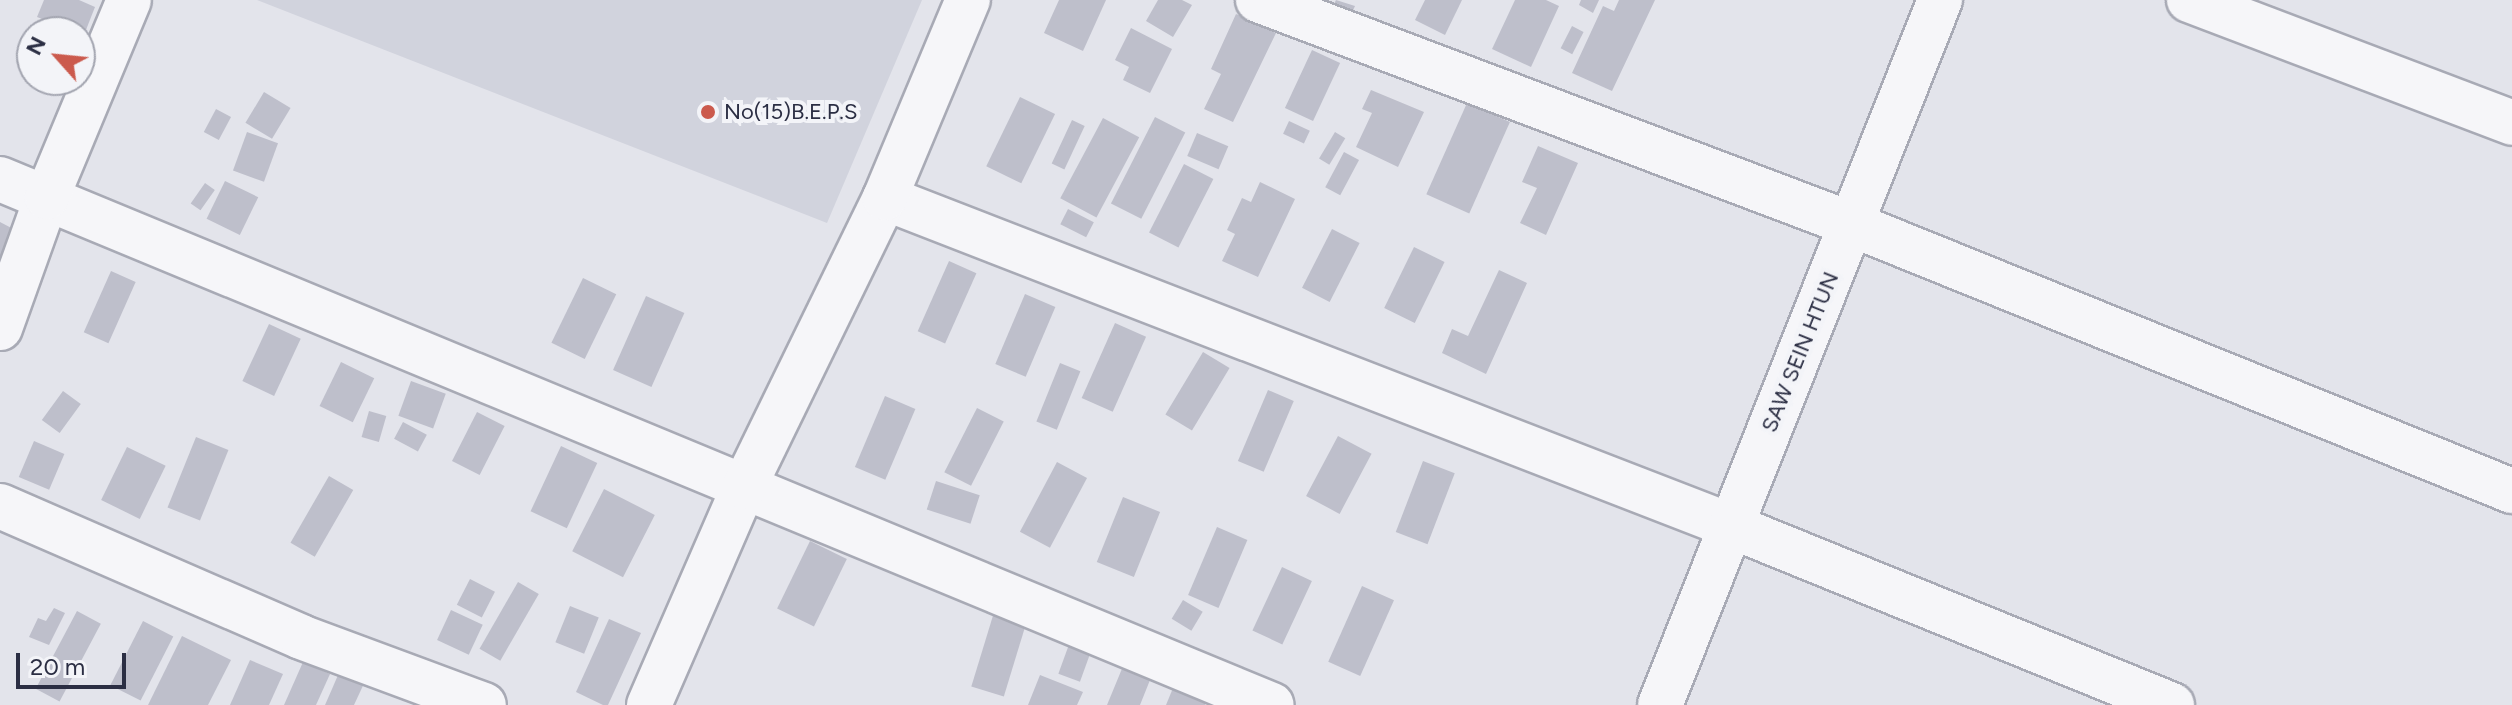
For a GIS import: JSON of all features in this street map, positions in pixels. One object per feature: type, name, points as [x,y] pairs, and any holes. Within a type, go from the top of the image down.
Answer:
[{"type":"street","points":[[0,328],[47,197],[129,0]]},
{"type":"street","points":[[649,705],[744,487],[885,198],[968,0]]},
{"type":"street","points":[[1258,0],[1851,224],[2512,491]]},
{"type":"street","name":"SAW SEIN HTUN","points":[[1660,705],[1940,0]]},
{"type":"street","points":[[2189,0],[2512,123]]},
{"type":"street","points":[[0,179],[1272,705]]},
{"type":"street","points":[[885,198],[1731,526],[2172,705]]},
{"type":"street","points":[[0,506],[301,637],[484,705]]},
{"type":"shaded area","name":"No(15)B.E.P.S","points":[[257,0],[922,0],[827,223]]},
{"type":"building","points":[[44,0],[79,0],[95,7],[91,16],[37,16]]},
{"type":"building","points":[[1059,0],[1106,0],[1083,51],[1044,33]]},
{"type":"building","points":[[1158,0],[1182,0],[1192,5],[1173,37],[1146,21]]},
{"type":"building","points":[[1336,0],[1355,6],[1349,19],[1331,10]]},
{"type":"building","points":[[1425,0],[1462,0],[1445,35],[1415,20]]},
{"type":"building","points":[[1515,0],[1546,0],[1559,6],[1531,67],[1492,49]]},
{"type":"building","points":[[1581,0],[1599,0],[1593,13],[1579,5]]},
{"type":"building","points":[[1619,0],[1655,0],[1612,91],[1572,73],[1603,6],[1614,11]]},
{"type":"building","points":[[1236,14],[1276,33],[1233,122],[1204,109],[1221,74],[1211,69]]},
{"type":"building","points":[[1572,26],[1584,32],[1572,54],[1561,48]]},
{"type":"building","points":[[1131,28],[1172,49],[1150,93],[1123,80],[1129,67],[1115,60]]},
{"type":"building","points":[[1312,50],[1340,63],[1313,121],[1285,108]]},
{"type":"building","points":[[1371,90],[1424,112],[1398,167],[1356,147],[1372,113],[1362,109]]},
{"type":"building","points":[[264,92],[291,108],[272,139],[245,123]]},
{"type":"building","points":[[1020,97],[1055,114],[1021,183],[986,166]]},
{"type":"building","points":[[1467,103],[1510,122],[1469,213],[1426,194]]},
{"type":"building","points":[[216,109],[231,117],[219,140],[204,132]]},
{"type":"building","points":[[1155,117],[1185,132],[1141,219],[1111,203]]},
{"type":"building","points":[[1103,118],[1139,137],[1096,218],[1060,198]]},
{"type":"building","points":[[1072,120],[1085,126],[1064,169],[1052,164]]},
{"type":"building","points":[[1289,121],[1310,131],[1304,143],[1283,134]]},
{"type":"building","points":[[247,132],[278,143],[264,182],[233,171]]},
{"type":"building","points":[[1335,132],[1345,138],[1329,165],[1319,159]]},
{"type":"building","points":[[1197,133],[1228,146],[1219,169],[1187,156]]},
{"type":"building","points":[[1538,146],[1578,163],[1546,235],[1520,223],[1537,188],[1522,182]]},
{"type":"building","points":[[1344,152],[1359,160],[1340,195],[1325,187]]},
{"type":"building","points":[[1184,164],[1213,179],[1178,248],[1149,233]]},
{"type":"building","points":[[225,181],[258,197],[240,235],[207,219]]},
{"type":"building","points":[[1260,182],[1295,199],[1258,277],[1222,261],[1235,234],[1227,230],[1242,198],[1251,202]]},
{"type":"building","points":[[205,183],[215,190],[200,210],[191,203]]},
{"type":"building","points":[[1068,209],[1094,222],[1086,237],[1060,224]]},
{"type":"building","points":[[0,222],[19,232],[0,270]]},
{"type":"building","points":[[1332,229],[1360,243],[1330,302],[1302,288]]},
{"type":"building","points":[[1414,247],[1445,262],[1415,323],[1384,308]]},
{"type":"building","points":[[949,261],[976,273],[945,344],[918,331]]},
{"type":"building","points":[[1499,270],[1527,283],[1486,374],[1442,353],[1452,329],[1468,336]]},
{"type":"building","points":[[111,271],[136,282],[108,343],[84,332]]},
{"type":"building","points":[[583,278],[616,294],[585,359],[551,343]]},
{"type":"building","points":[[1025,294],[1055,307],[1026,377],[995,364]]},
{"type":"building","points":[[646,296],[684,313],[651,387],[613,370]]},
{"type":"building","points":[[1115,323],[1146,337],[1113,412],[1082,398]]},
{"type":"building","points":[[269,324],[301,339],[274,396],[242,381]]},
{"type":"building","points":[[1203,352],[1230,368],[1192,431],[1165,415]]},
{"type":"building","points":[[341,362],[374,378],[353,422],[320,406]]},
{"type":"building","points":[[1060,363],[1080,371],[1057,430],[1036,421]]},
{"type":"building","points":[[411,381],[446,394],[433,428],[398,416]]},
{"type":"building","points":[[1268,390],[1294,401],[1264,472],[1238,461]]},
{"type":"building","points":[[63,391],[81,404],[60,433],[42,420]]},
{"type":"building","points":[[885,396],[915,409],[885,480],[855,467]]},
{"type":"building","points":[[977,408],[1004,422],[971,486],[944,472]]},
{"type":"building","points":[[369,411],[386,416],[379,442],[362,437]]},
{"type":"building","points":[[477,412],[505,426],[480,475],[452,461]]},
{"type":"building","points":[[403,422],[427,435],[418,451],[394,439]]},
{"type":"building","points":[[1338,436],[1372,454],[1340,514],[1306,496]]},
{"type":"building","points":[[196,437],[228,450],[200,521],[168,507]]},
{"type":"building","points":[[34,441],[64,454],[49,490],[19,477]]},
{"type":"building","points":[[561,446],[597,463],[567,528],[531,511]]},
{"type":"building","points":[[127,447],[166,466],[140,519],[101,500]]},
{"type":"building","points":[[1423,461],[1455,473],[1428,544],[1396,532]]},
{"type":"building","points":[[1057,462],[1087,478],[1050,548],[1020,532]]},
{"type":"building","points":[[329,476],[353,490],[315,557],[291,543]]},
{"type":"building","points":[[936,481],[980,495],[970,524],[927,510]]},
{"type":"building","points":[[604,489],[655,515],[623,577],[572,551]]},
{"type":"building","points":[[1123,497],[1160,512],[1134,577],[1097,562]]},
{"type":"building","points":[[1217,527],[1247,540],[1218,608],[1188,595]]},
{"type":"building","points":[[810,541],[847,559],[814,626],[777,608]]},
{"type":"building","points":[[1282,567],[1312,581],[1282,644],[1252,630]]},
{"type":"building","points":[[470,579],[495,592],[482,618],[457,605]]},
{"type":"building","points":[[518,582],[539,594],[500,661],[480,649]]},
{"type":"building","points":[[1362,586],[1394,600],[1360,676],[1328,662]]},
{"type":"building","points":[[1183,600],[1203,612],[1191,631],[1172,619]]},
{"type":"building","points":[[570,606],[599,618],[584,654],[555,642]]},
{"type":"building","points":[[54,608],[65,613],[49,645],[29,637],[38,618],[46,621]]},
{"type":"building","points":[[995,609],[1028,619],[1004,696],[971,686]]},
{"type":"building","points":[[451,610],[483,625],[469,655],[437,640]]},
{"type":"building","points":[[77,611],[101,624],[60,701],[36,689]]},
{"type":"building","points":[[609,619],[641,633],[608,705],[603,705],[576,692]]},
{"type":"building","points":[[143,621],[173,636],[141,701],[110,685]]},
{"type":"building","points":[[182,636],[231,660],[208,705],[148,705]]},
{"type":"building","points":[[1071,639],[1093,647],[1080,682],[1058,674]]},
{"type":"building","points":[[1126,659],[1154,670],[1140,705],[1107,705]]},
{"type":"building","points":[[250,660],[283,674],[269,705],[230,705]]},
{"type":"building","points":[[303,662],[330,674],[316,705],[284,705]]},
{"type":"building","points":[[342,666],[367,677],[354,705],[325,705]]},
{"type":"building","points":[[1040,675],[1083,692],[1077,705],[1028,705]]},
{"type":"building","points":[[1173,688],[1206,702],[1205,705],[1166,705]]},
{"type":"place","name":"No(15)B.E.P.S","points":[[708,112]]}]
